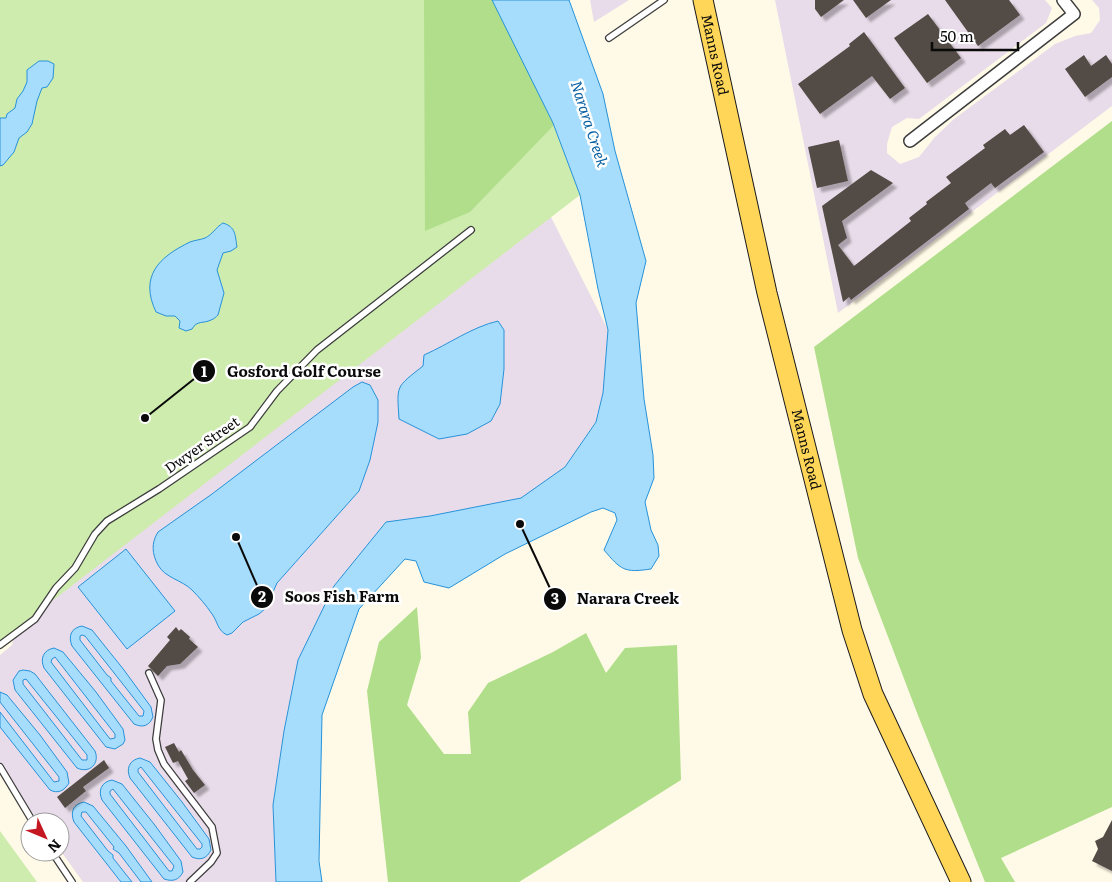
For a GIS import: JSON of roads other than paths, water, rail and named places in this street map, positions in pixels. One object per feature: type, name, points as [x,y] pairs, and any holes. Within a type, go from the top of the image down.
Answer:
[{"type":"main road","name":"Manns Road","points":[[703,0],[767,293],[852,630],[873,694],[961,882]]},
{"type":"street","points":[[910,141],[1074,14],[1062,0]]},
{"type":"lane","points":[[609,38],[664,0]]},
{"type":"lane","name":"Dwyer Street","points":[[0,646],[35,619],[56,588],[75,568],[95,534],[107,521],[159,489],[250,427],[277,391],[317,350],[471,230]]},
{"type":"lane","points":[[149,673],[161,700],[156,739],[158,750],[164,764],[212,827],[216,840],[217,853],[211,862],[190,882]]},
{"type":"lane","points":[[0,767],[27,812]]},
{"type":"lane","points":[[59,862],[72,882]]},
{"type":"water","points":[[492,0],[569,0],[603,94],[615,151],[646,261],[636,303],[644,399],[653,455],[654,478],[645,502],[651,530],[658,545],[659,556],[651,569],[635,571],[619,566],[604,550],[617,520],[615,513],[603,508],[505,554],[449,588],[424,582],[416,561],[405,559],[359,609],[322,715],[319,861],[322,882],[276,882],[273,805],[284,731],[298,660],[334,586],[386,522],[430,516],[521,498],[565,467],[596,422],[603,393],[608,330],[580,195],[553,123]]},
{"type":"water","points":[[39,61],[48,61],[54,64],[53,78],[47,87],[42,88],[32,124],[27,132],[19,138],[14,152],[0,166],[0,118],[6,118],[7,114],[15,108],[17,99],[27,82],[27,70]]},
{"type":"water","points":[[223,223],[233,229],[237,247],[223,253],[217,270],[224,293],[218,315],[212,320],[198,323],[192,329],[186,331],[179,328],[180,321],[175,316],[166,316],[156,312],[151,299],[151,278],[161,261],[169,254],[190,242],[207,237]]},
{"type":"water","points":[[498,321],[504,330],[504,369],[500,404],[491,421],[467,434],[439,439],[399,419],[398,393],[403,383],[423,366],[424,355],[470,331]]},
{"type":"water","points":[[362,382],[370,385],[378,400],[378,422],[370,460],[359,491],[277,583],[266,608],[243,622],[232,633],[227,635],[221,631],[210,611],[192,590],[169,576],[158,565],[153,544],[158,532]]},
{"type":"water","points":[[126,549],[175,611],[127,649],[78,587]]},
{"type":"water","points":[[82,626],[92,630],[151,707],[153,717],[148,724],[140,726],[134,724],[72,646],[71,633]],"holes":[[[80,636],[85,636],[144,711],[143,716],[139,716],[80,640]]]},
{"type":"water","points":[[54,648],[63,652],[96,692],[123,729],[125,740],[123,744],[115,749],[106,747],[44,668],[43,655]],"holes":[[[55,657],[115,734],[115,738],[110,739],[51,662],[52,659]]]},
{"type":"water","points":[[19,671],[30,671],[35,674],[95,751],[96,760],[93,766],[86,770],[77,768],[15,690],[13,680]],"holes":[[[26,679],[87,755],[87,760],[82,760],[23,684],[23,680]]]},
{"type":"water","points":[[0,692],[7,695],[67,772],[69,783],[63,790],[56,792],[50,790],[0,727],[0,712],[54,782],[59,781],[59,777],[0,702]]},
{"type":"water","points":[[140,758],[150,762],[209,839],[211,850],[206,857],[198,859],[192,857],[130,778],[129,765]],"holes":[[[141,767],[202,844],[202,847],[197,849],[138,772],[138,769]]]},
{"type":"water","points":[[112,780],[122,784],[181,861],[183,872],[178,879],[164,879],[102,800],[101,787]],"holes":[[[113,789],[174,866],[172,871],[169,871],[110,794],[110,791]]]},
{"type":"water","points":[[84,802],[93,806],[126,846],[152,882],[141,882],[119,853],[113,849],[114,847],[86,812],[82,812],[81,816],[132,882],[121,882],[74,822],[73,809]]},
{"type":"place","name":"Gosford Golf Course","points":[[145,418]]},
{"type":"place","name":"Narara Creek","points":[[520,524]]},
{"type":"place","name":"Soos Fish Farm","points":[[236,537]]}]
